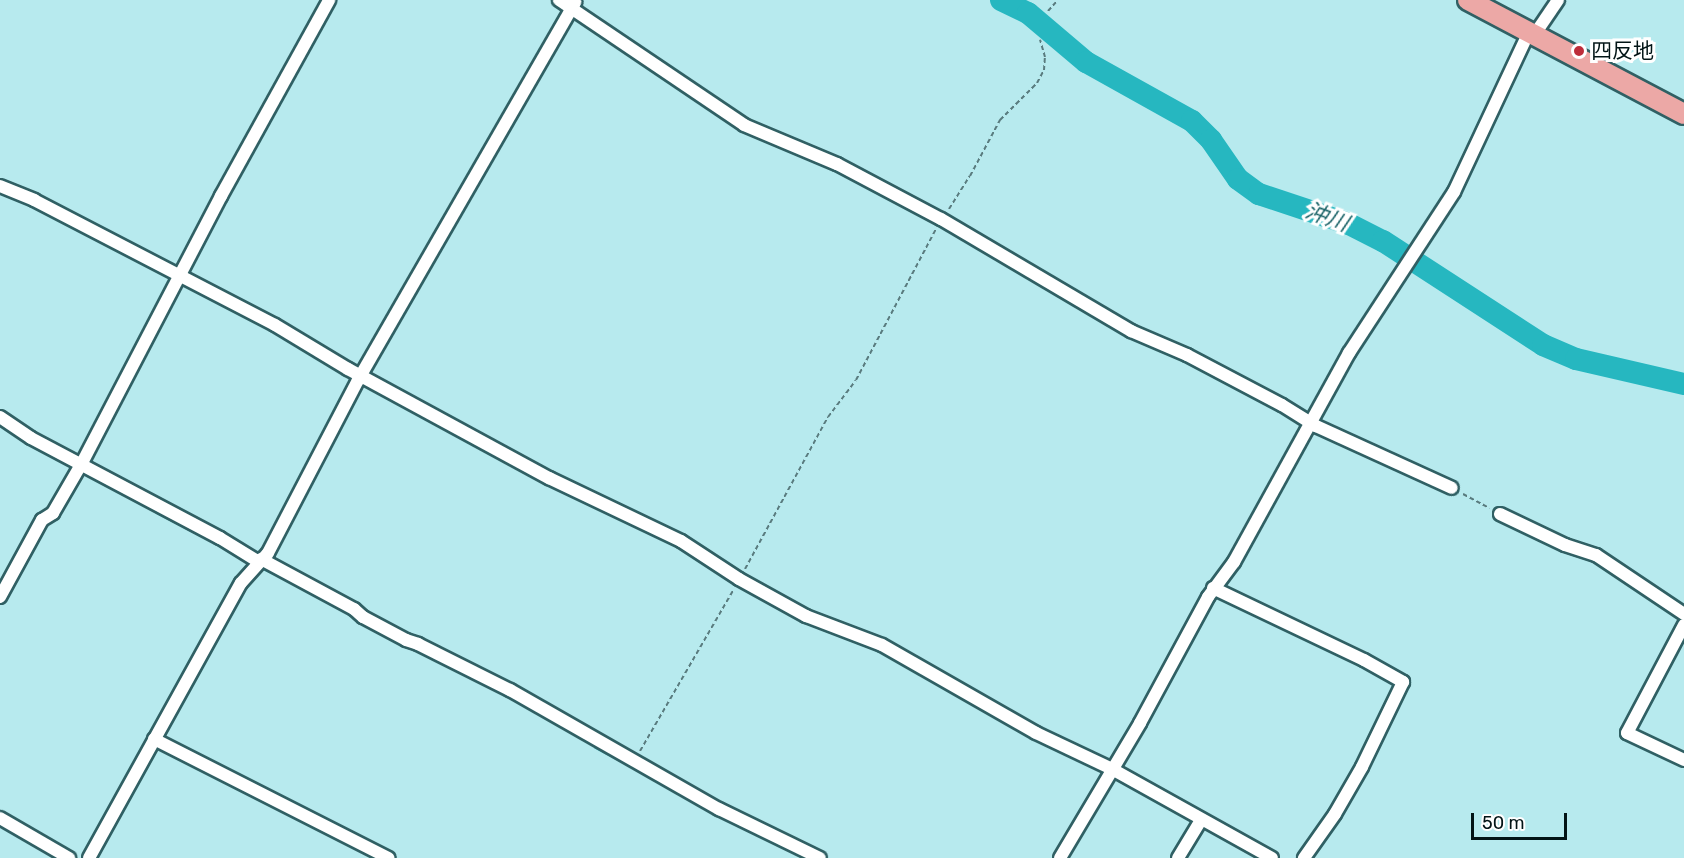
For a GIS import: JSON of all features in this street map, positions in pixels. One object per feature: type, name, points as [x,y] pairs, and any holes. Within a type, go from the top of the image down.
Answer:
[{"type":"highway","points":[[1468,0],[1684,114]]},
{"type":"street","points":[[0,597],[42,520],[53,513],[80,467],[221,196],[329,0]]},
{"type":"street","points":[[559,0],[575,4],[744,124],[837,164],[941,219],[1131,331],[1187,355],[1311,422],[1452,488]]},
{"type":"street","points":[[1060,858],[1140,723],[1213,588],[1234,562],[1349,353],[1454,192],[1532,33],[1558,0]]},
{"type":"street","points":[[89,858],[241,583],[268,553],[361,375],[575,4]]},
{"type":"street","points":[[0,186],[34,200],[275,325],[549,478],[681,541],[739,579],[806,616],[882,645],[1036,733],[1112,769],[1272,858]]},
{"type":"street","points":[[0,417],[80,467],[220,537],[354,609],[363,617],[406,640],[510,690],[719,809],[820,858]]},
{"type":"street","points":[[1500,514],[1565,545],[1596,555],[1684,614]]},
{"type":"street","points":[[1213,588],[1364,660],[1403,682],[1362,767],[1335,814],[1304,858]]},
{"type":"street","points":[[1684,625],[1627,733],[1684,760]]},
{"type":"street","points":[[154,739],[389,858]]},
{"type":"street","points":[[0,818],[69,858]]},
{"type":"street","points":[[1178,858],[1201,820]]},
{"type":"path","points":[[1048,11],[1058,0]]},
{"type":"path","points":[[634,762],[739,579],[828,417],[856,380],[941,219],[964,186],[1000,120],[1037,83],[1044,70],[1045,57],[1040,40]]},
{"type":"path","points":[[1452,488],[1500,514]]},
{"type":"waterway","name":"沖川","points":[[1001,0],[1028,13],[1086,62],[1192,121],[1211,140],[1238,179],[1259,194],[1349,224],[1383,241],[1543,345],[1576,359],[1684,384]]},
{"type":"waterway","points":[[0,424],[19,437]]},
{"type":"waterway","points":[[157,512],[201,535]]},
{"type":"waterway","points":[[261,567],[282,577]]},
{"type":"waterway","points":[[596,747],[641,771]]},
{"type":"waterway","points":[[710,810],[724,817]]},
{"type":"place","name":"四反地","points":[[1579,51]]}]
